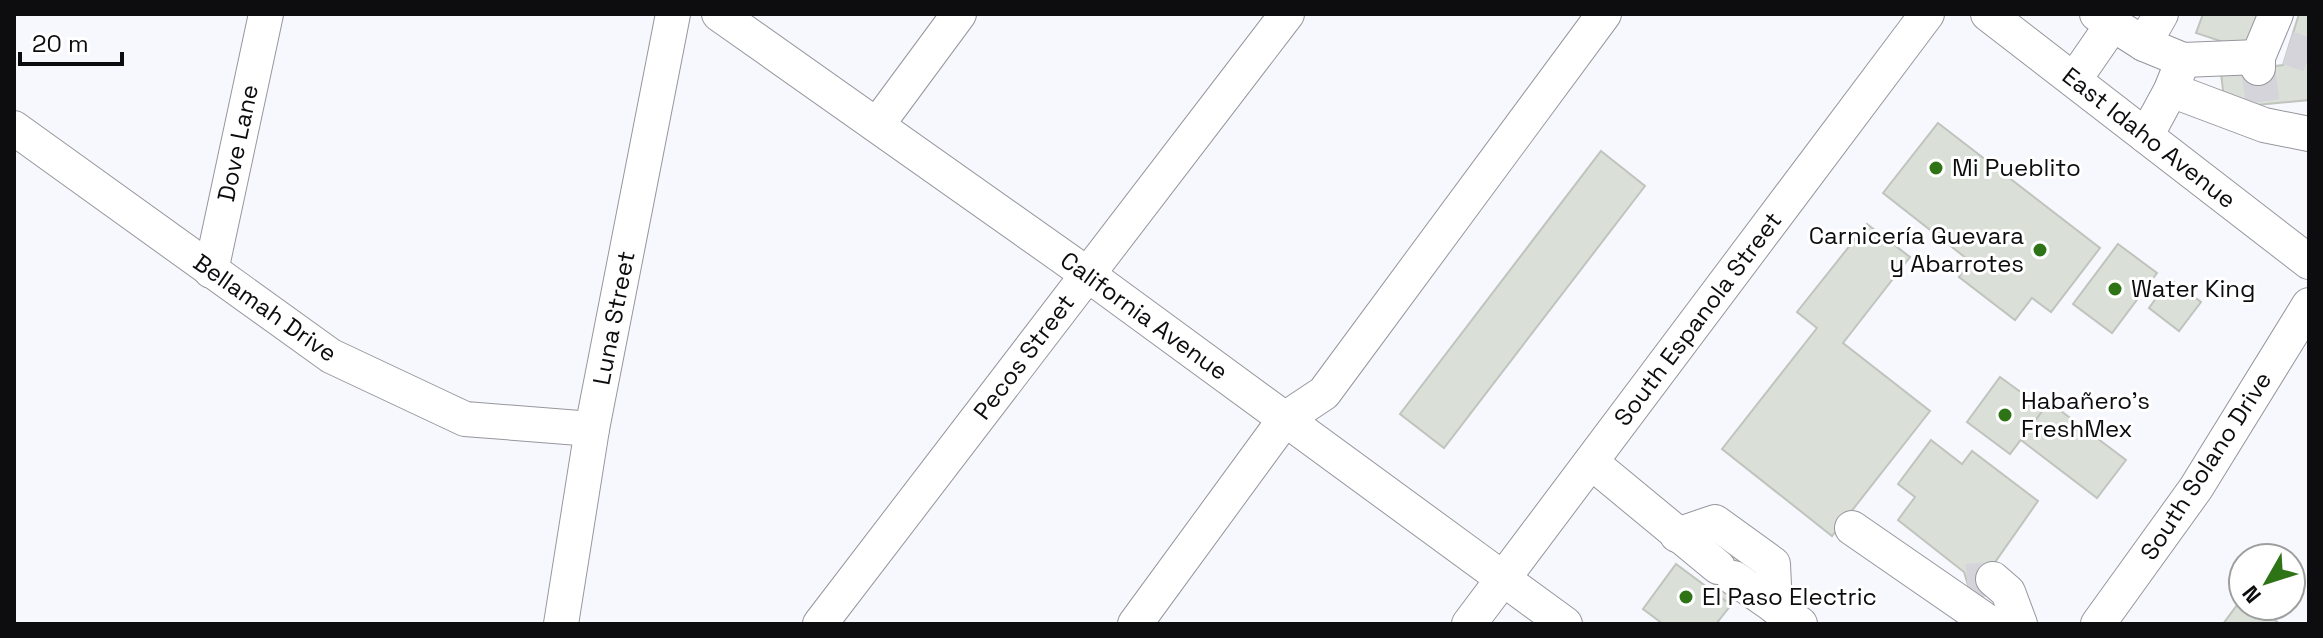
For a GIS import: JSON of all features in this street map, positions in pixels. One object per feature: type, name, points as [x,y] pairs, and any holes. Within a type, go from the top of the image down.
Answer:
[{"type":"street","name":"Dove Lane","points":[[211,271],[266,14]]},
{"type":"street","name":"Luna Street","points":[[561,624],[592,429],[673,14]]},
{"type":"street","name":"California Avenue","points":[[719,14],[1087,274],[1565,624]]},
{"type":"street","points":[[877,125],[959,14]]},
{"type":"street","name":"Pecos Street","points":[[820,624],[1287,14]]},
{"type":"street","points":[[1135,624],[1285,419],[1324,393],[1604,14]]},
{"type":"street","name":"South Espanola Street","points":[[1469,624],[1927,14]]},
{"type":"street","name":"East Idaho Avenue","points":[[1988,14],[2309,262]]},
{"type":"street","points":[[2144,44],[2161,14]]},
{"type":"street","points":[[2074,80],[2104,20],[2144,44],[2177,75],[2309,134]]},
{"type":"street","points":[[2146,136],[2177,75],[2273,39]]},
{"type":"street","name":"Bellamah Drive","points":[[14,128],[331,356],[465,419],[592,429]]},
{"type":"street","name":"South Solano Drive","points":[[2098,624],[2196,488],[2309,305]]},
{"type":"street","points":[[1591,462],[1677,535],[1708,541],[1726,572],[1787,615]]},
{"type":"street","points":[[1677,535],[1715,522],[1773,564],[1787,615]]},
{"type":"street","points":[[1852,528],[1964,582],[2008,592],[2020,624]]},
{"type":"street","points":[[1964,582],[1991,624]]},
{"type":"building","points":[[2203,14],[2259,14],[2247,50],[2196,33]]},
{"type":"building","points":[[2299,14],[2309,14],[2309,100],[2225,108],[2221,73],[2283,65]]},
{"type":"building","points":[[1938,123],[2100,248],[2051,312],[2032,298],[2015,320],[1959,277],[1971,262],[1883,193]]},
{"type":"building","points":[[1601,151],[1645,186],[1444,448],[1400,414]]},
{"type":"building","points":[[1867,224],[1910,257],[1843,343],[1930,411],[1832,536],[1722,449],[1817,328],[1797,312]]},
{"type":"building","name":"Water King","points":[[2118,244],[2157,273],[2112,333],[2073,304]]},
{"type":"building","points":[[2170,279],[2201,302],[2179,331],[2149,308]]},
{"type":"building","name":"Habañero's FreshMex","points":[[2000,377],[2044,409],[2010,454],[1967,422]]},
{"type":"building","points":[[2049,402],[2126,460],[2097,498],[2021,440]]},
{"type":"building","points":[[1931,440],[1962,464],[1972,451],[2038,501],[1991,568],[1995,590],[1971,595],[1964,572],[1898,520],[1915,497],[1898,484]]},
{"type":"building","points":[[1724,537],[1741,551],[1727,602],[1713,592]]},
{"type":"building","name":"El Paso Electric","points":[[1676,564],[1731,605],[1716,624],[1663,624],[1643,609]]},
{"type":"building","points":[[2227,619],[2227,622],[2280,624],[2223,624]]},
{"type":"tunnel","points":[[2288,48],[2309,55]]},
{"type":"tunnel","points":[[2258,68],[2263,104]]},
{"type":"tunnel","points":[[1967,581],[1993,579]]},
{"type":"place","name":"Mi Pueblito","points":[[1936,168]]},
{"type":"place","name":"Carnicería Guevara y Abarrotes","points":[[2040,250]]},
{"type":"place","name":"Water King","points":[[2115,289]]},
{"type":"place","name":"Habañero's FreshMex","points":[[2005,415]]},
{"type":"place","name":"El Paso Electric","points":[[1686,597]]}]
